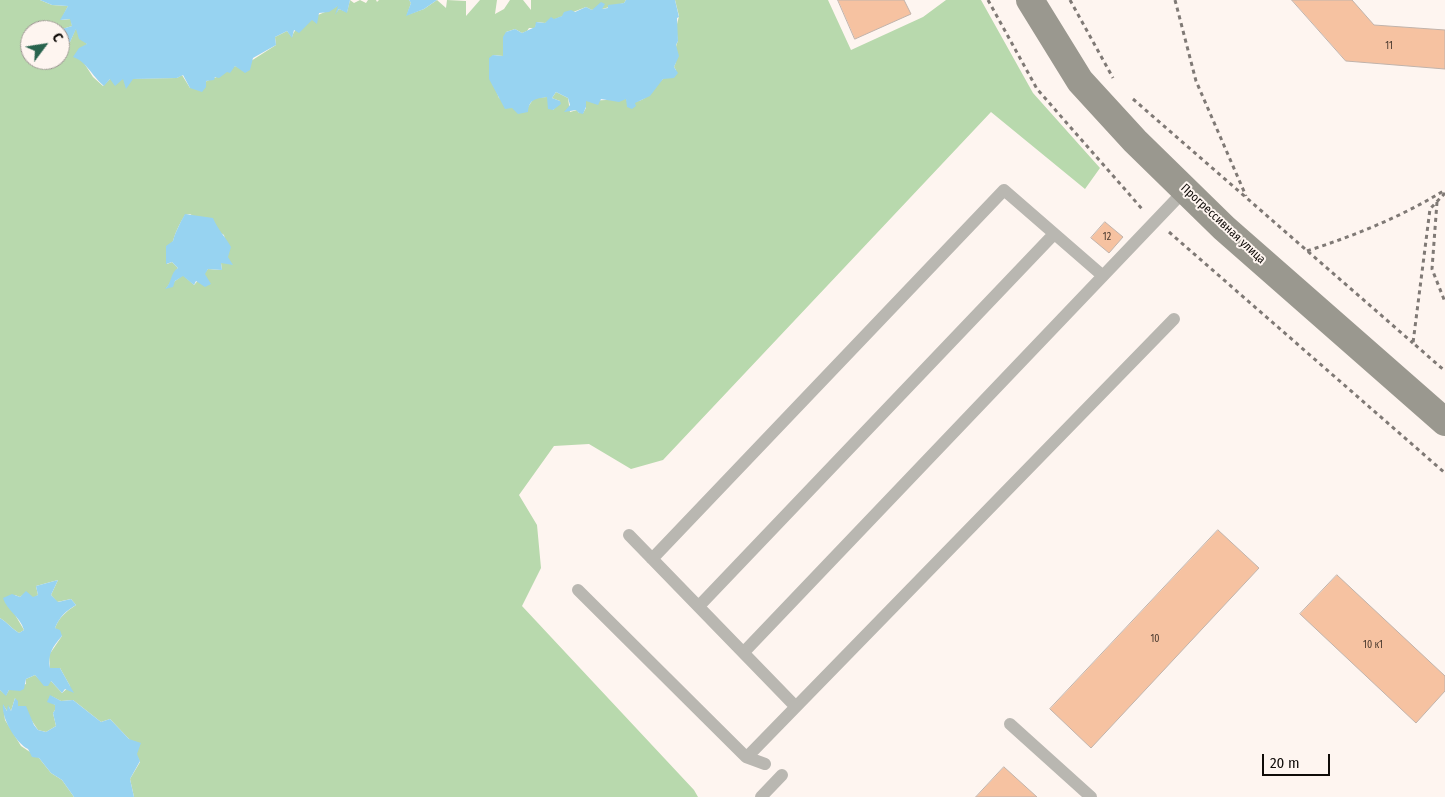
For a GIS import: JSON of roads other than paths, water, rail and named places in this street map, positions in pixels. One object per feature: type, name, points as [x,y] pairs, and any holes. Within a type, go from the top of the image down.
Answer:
[{"type":"street","name":"Прогрессивная улица","points":[[1030,0],[1080,80],[1135,141],[1224,228],[1445,422]]},
{"type":"lane","points":[[652,559],[1004,190],[1103,276]]},
{"type":"lane","points":[[744,652],[1185,190]]},
{"type":"lane","points":[[699,606],[1054,234]]},
{"type":"lane","points":[[747,757],[1174,319]]},
{"type":"lane","points":[[629,535],[796,707]]},
{"type":"lane","points":[[578,590],[747,757],[765,764]]},
{"type":"lane","points":[[1010,724],[1091,797]]},
{"type":"lane","points":[[760,797],[782,775]]},
{"type":"water","points":[[40,0],[350,0],[347,13],[339,9],[335,15],[338,6],[329,12],[319,13],[317,24],[312,20],[299,33],[294,30],[292,38],[287,31],[275,37],[276,45],[253,58],[250,70],[245,73],[235,66],[230,73],[227,72],[219,78],[215,77],[214,80],[206,81],[206,87],[202,92],[190,88],[183,75],[177,78],[133,79],[126,89],[123,79],[115,86],[110,79],[104,86],[82,62],[73,57],[79,48],[87,44],[79,39],[76,29],[70,42],[70,27],[72,26],[70,19],[60,20],[68,6],[52,5]]},
{"type":"water","points":[[409,0],[437,0],[424,9],[406,16],[411,3]]},
{"type":"water","points":[[626,0],[675,0],[679,17],[677,18],[678,41],[676,45],[679,56],[674,67],[678,73],[674,78],[663,79],[650,96],[635,103],[636,106],[632,109],[627,107],[626,99],[619,102],[601,99],[598,105],[586,101],[583,114],[576,110],[564,112],[570,105],[568,98],[556,92],[552,98],[560,101],[561,104],[553,110],[548,109],[547,97],[533,100],[528,112],[518,114],[512,108],[505,109],[489,79],[489,58],[493,55],[503,56],[503,37],[506,32],[515,29],[522,33],[535,27],[536,22],[545,23],[551,17],[554,19],[562,16],[564,12],[571,10],[575,12],[586,7],[592,10],[601,2],[605,4],[602,9],[608,8],[608,5],[624,3]]},
{"type":"water","points":[[185,214],[213,218],[231,247],[228,257],[233,265],[221,263],[222,270],[208,269],[205,274],[211,284],[205,287],[196,281],[194,285],[183,276],[175,281],[173,287],[165,289],[178,268],[172,262],[166,264],[166,246],[173,241]]},
{"type":"water","points":[[58,580],[51,595],[58,602],[71,599],[76,605],[64,614],[55,628],[60,630],[62,636],[52,651],[49,663],[50,668],[60,668],[74,693],[65,689],[62,693],[51,681],[48,686],[44,686],[35,675],[26,679],[24,689],[20,691],[9,690],[6,696],[0,690],[0,618],[19,633],[24,630],[20,621],[7,607],[3,598],[12,594],[20,597],[26,591],[33,597],[38,595],[36,586]]},
{"type":"water","points":[[50,695],[61,701],[73,700],[101,722],[110,719],[129,739],[141,743],[137,754],[140,761],[130,779],[134,797],[74,797],[62,780],[51,773],[39,758],[32,757],[28,749],[14,736],[4,716],[3,704],[7,711],[8,705],[11,711],[15,698],[18,701],[18,706],[26,706],[38,730],[46,732],[56,726],[53,713],[55,705],[47,702]]}]
